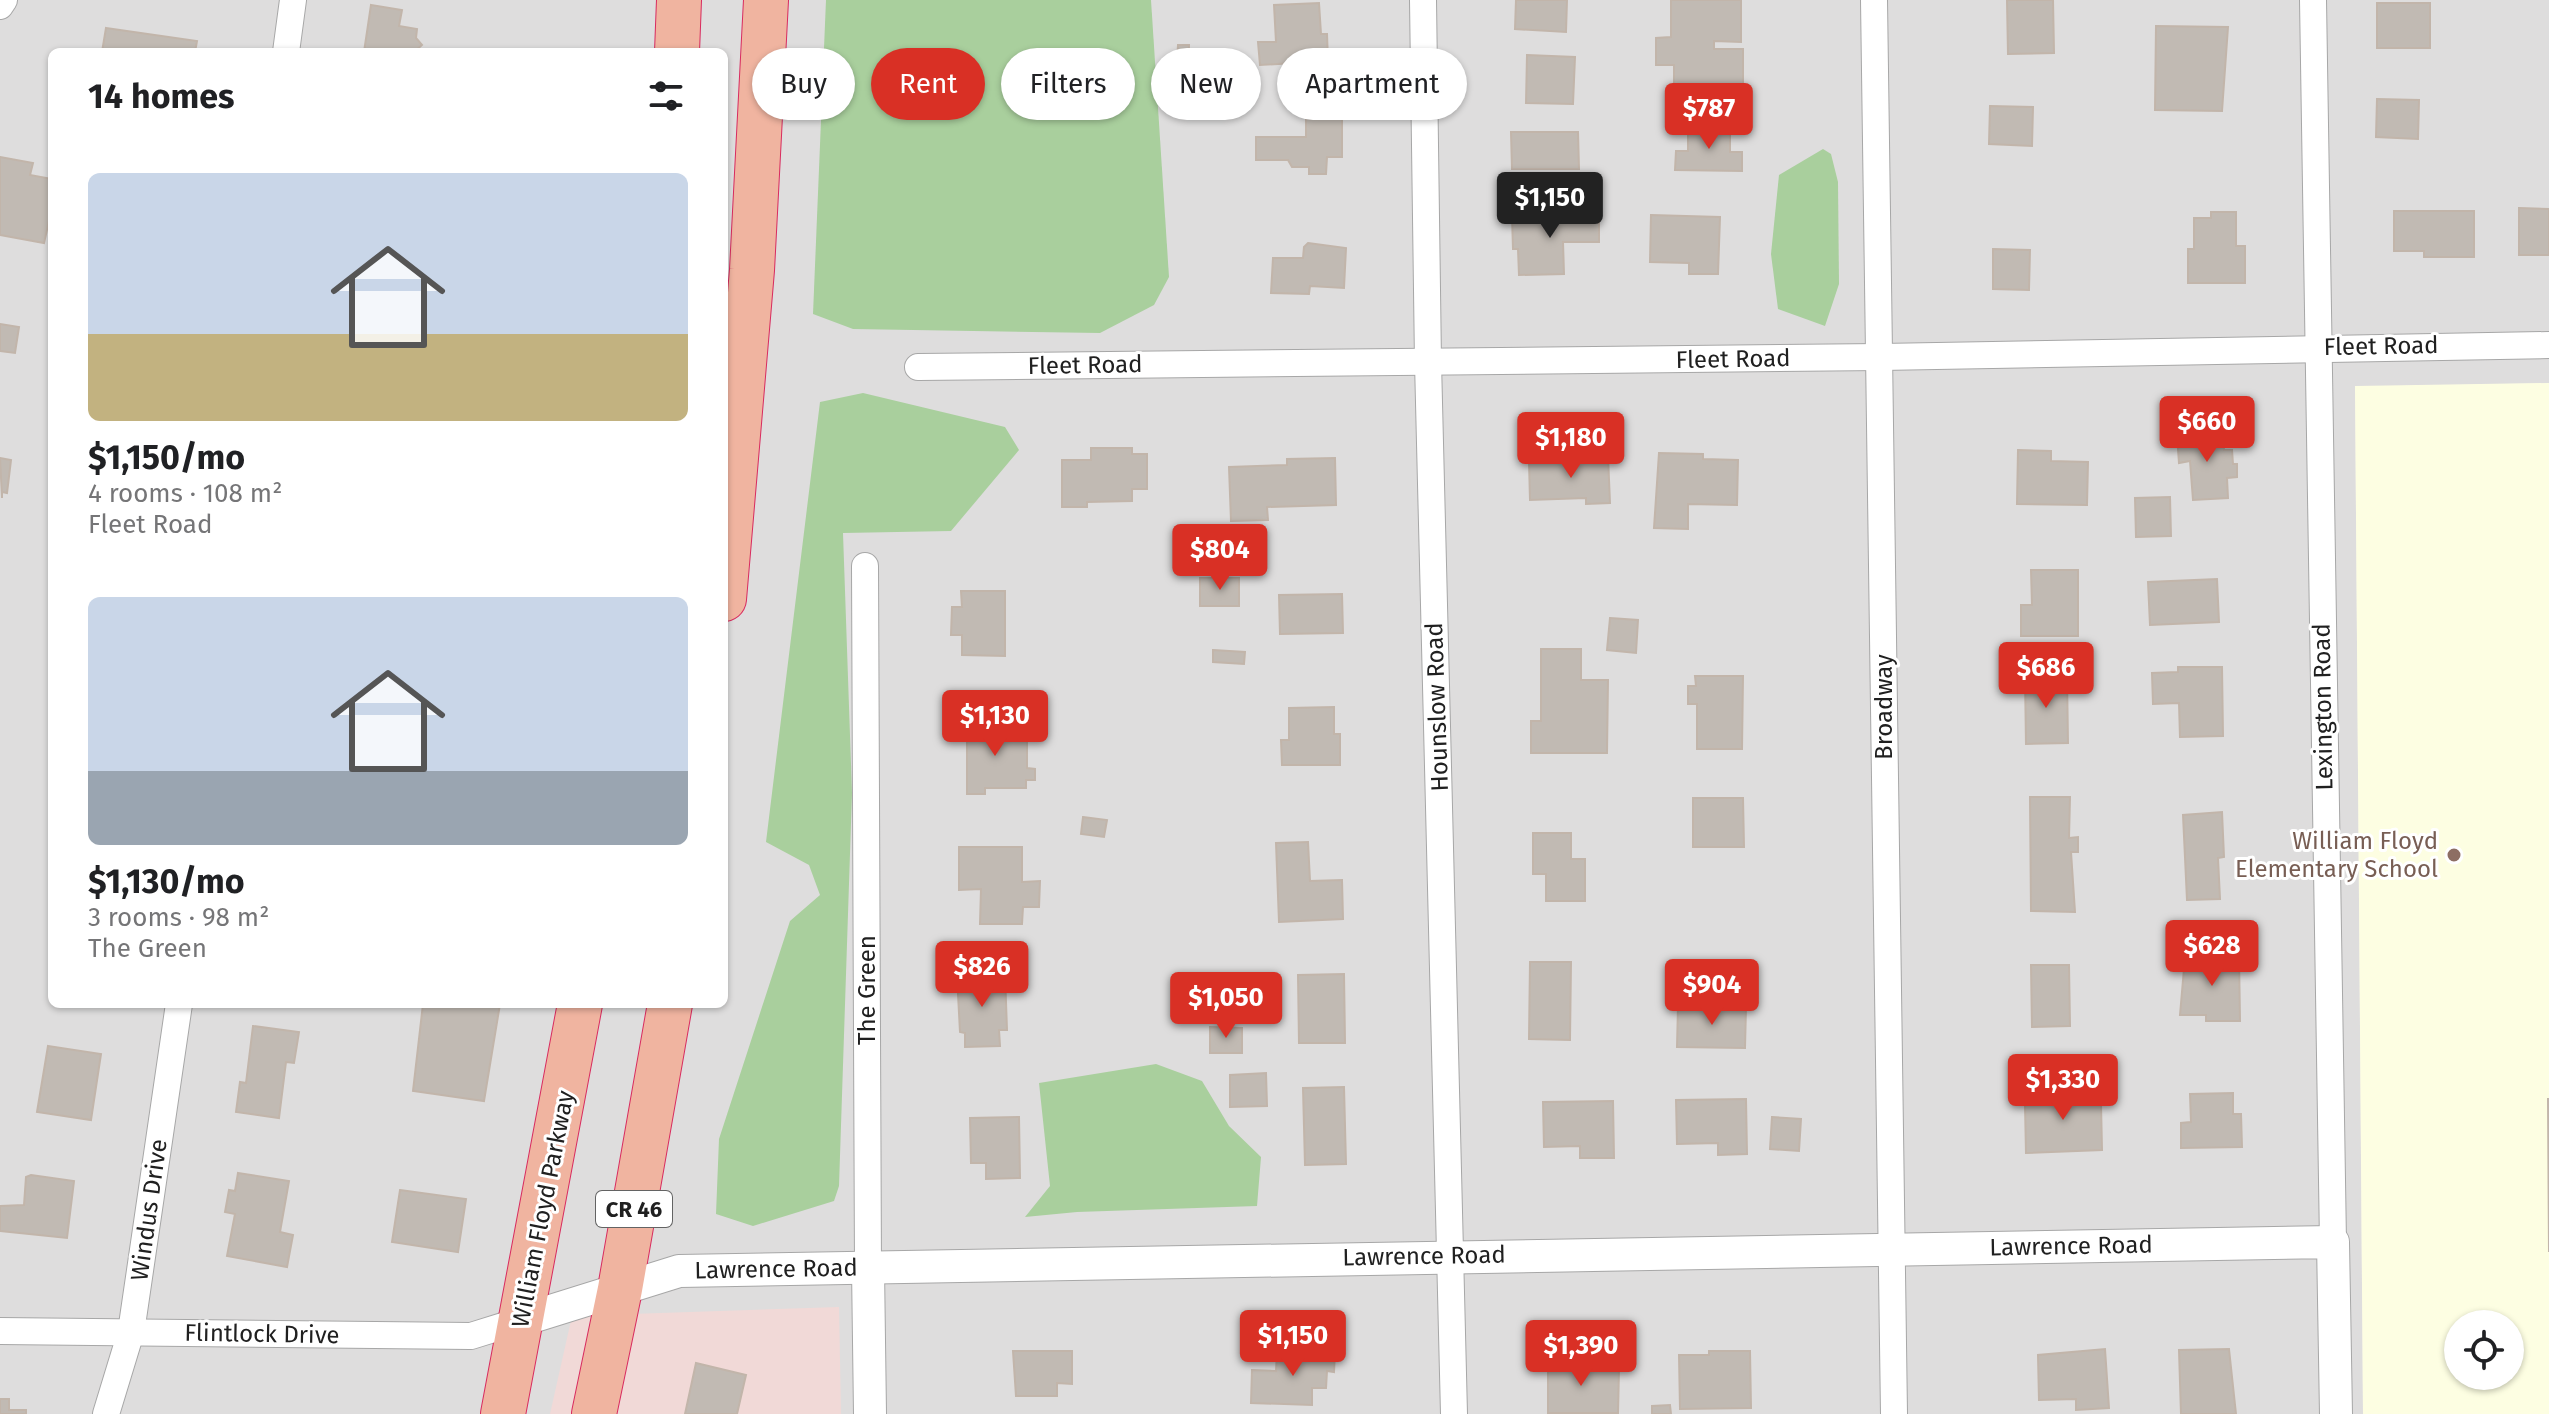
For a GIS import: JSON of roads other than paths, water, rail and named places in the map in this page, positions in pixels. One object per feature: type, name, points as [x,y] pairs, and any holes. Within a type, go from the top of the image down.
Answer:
[{"type":"highway","points":[[677,48],[679,0]]},
{"type":"highway","points":[[728,553],[750,299],[766,0]]},
{"type":"highway","name":"William Floyd Parkway","points":[[503,1414],[579,1008]]},
{"type":"highway","name":"CR 46","points":[[594,1414],[620,1289],[669,1008]]},
{"type":"street","points":[[0,6],[4,0]]},
{"type":"street","points":[[287,48],[293,0]]},
{"type":"street","name":"Hounslow Road","points":[[1423,0],[1428,362],[1454,1414]]},
{"type":"street","name":"Broadway","points":[[1874,0],[1881,357],[1889,1249],[1894,1414]]},
{"type":"street","name":"Lexington Road","points":[[2313,0],[2336,1414]]},
{"type":"street","name":"Fleet Road","points":[[918,367],[1881,357],[2549,345]]},
{"type":"street","name":"The Green","points":[[865,566],[870,1414]]},
{"type":"street","name":"Windus Drive","points":[[106,1414],[131,1332],[178,1008]]},
{"type":"street","name":"Lawrence Road","points":[[522,1320],[679,1271],[1452,1255],[2333,1242]]},
{"type":"street","name":"Flintlock Drive","points":[[0,1331],[471,1336],[522,1320]]},
{"type":"place","name":"William Floyd Elementary School","points":[[2454,855]]}]
